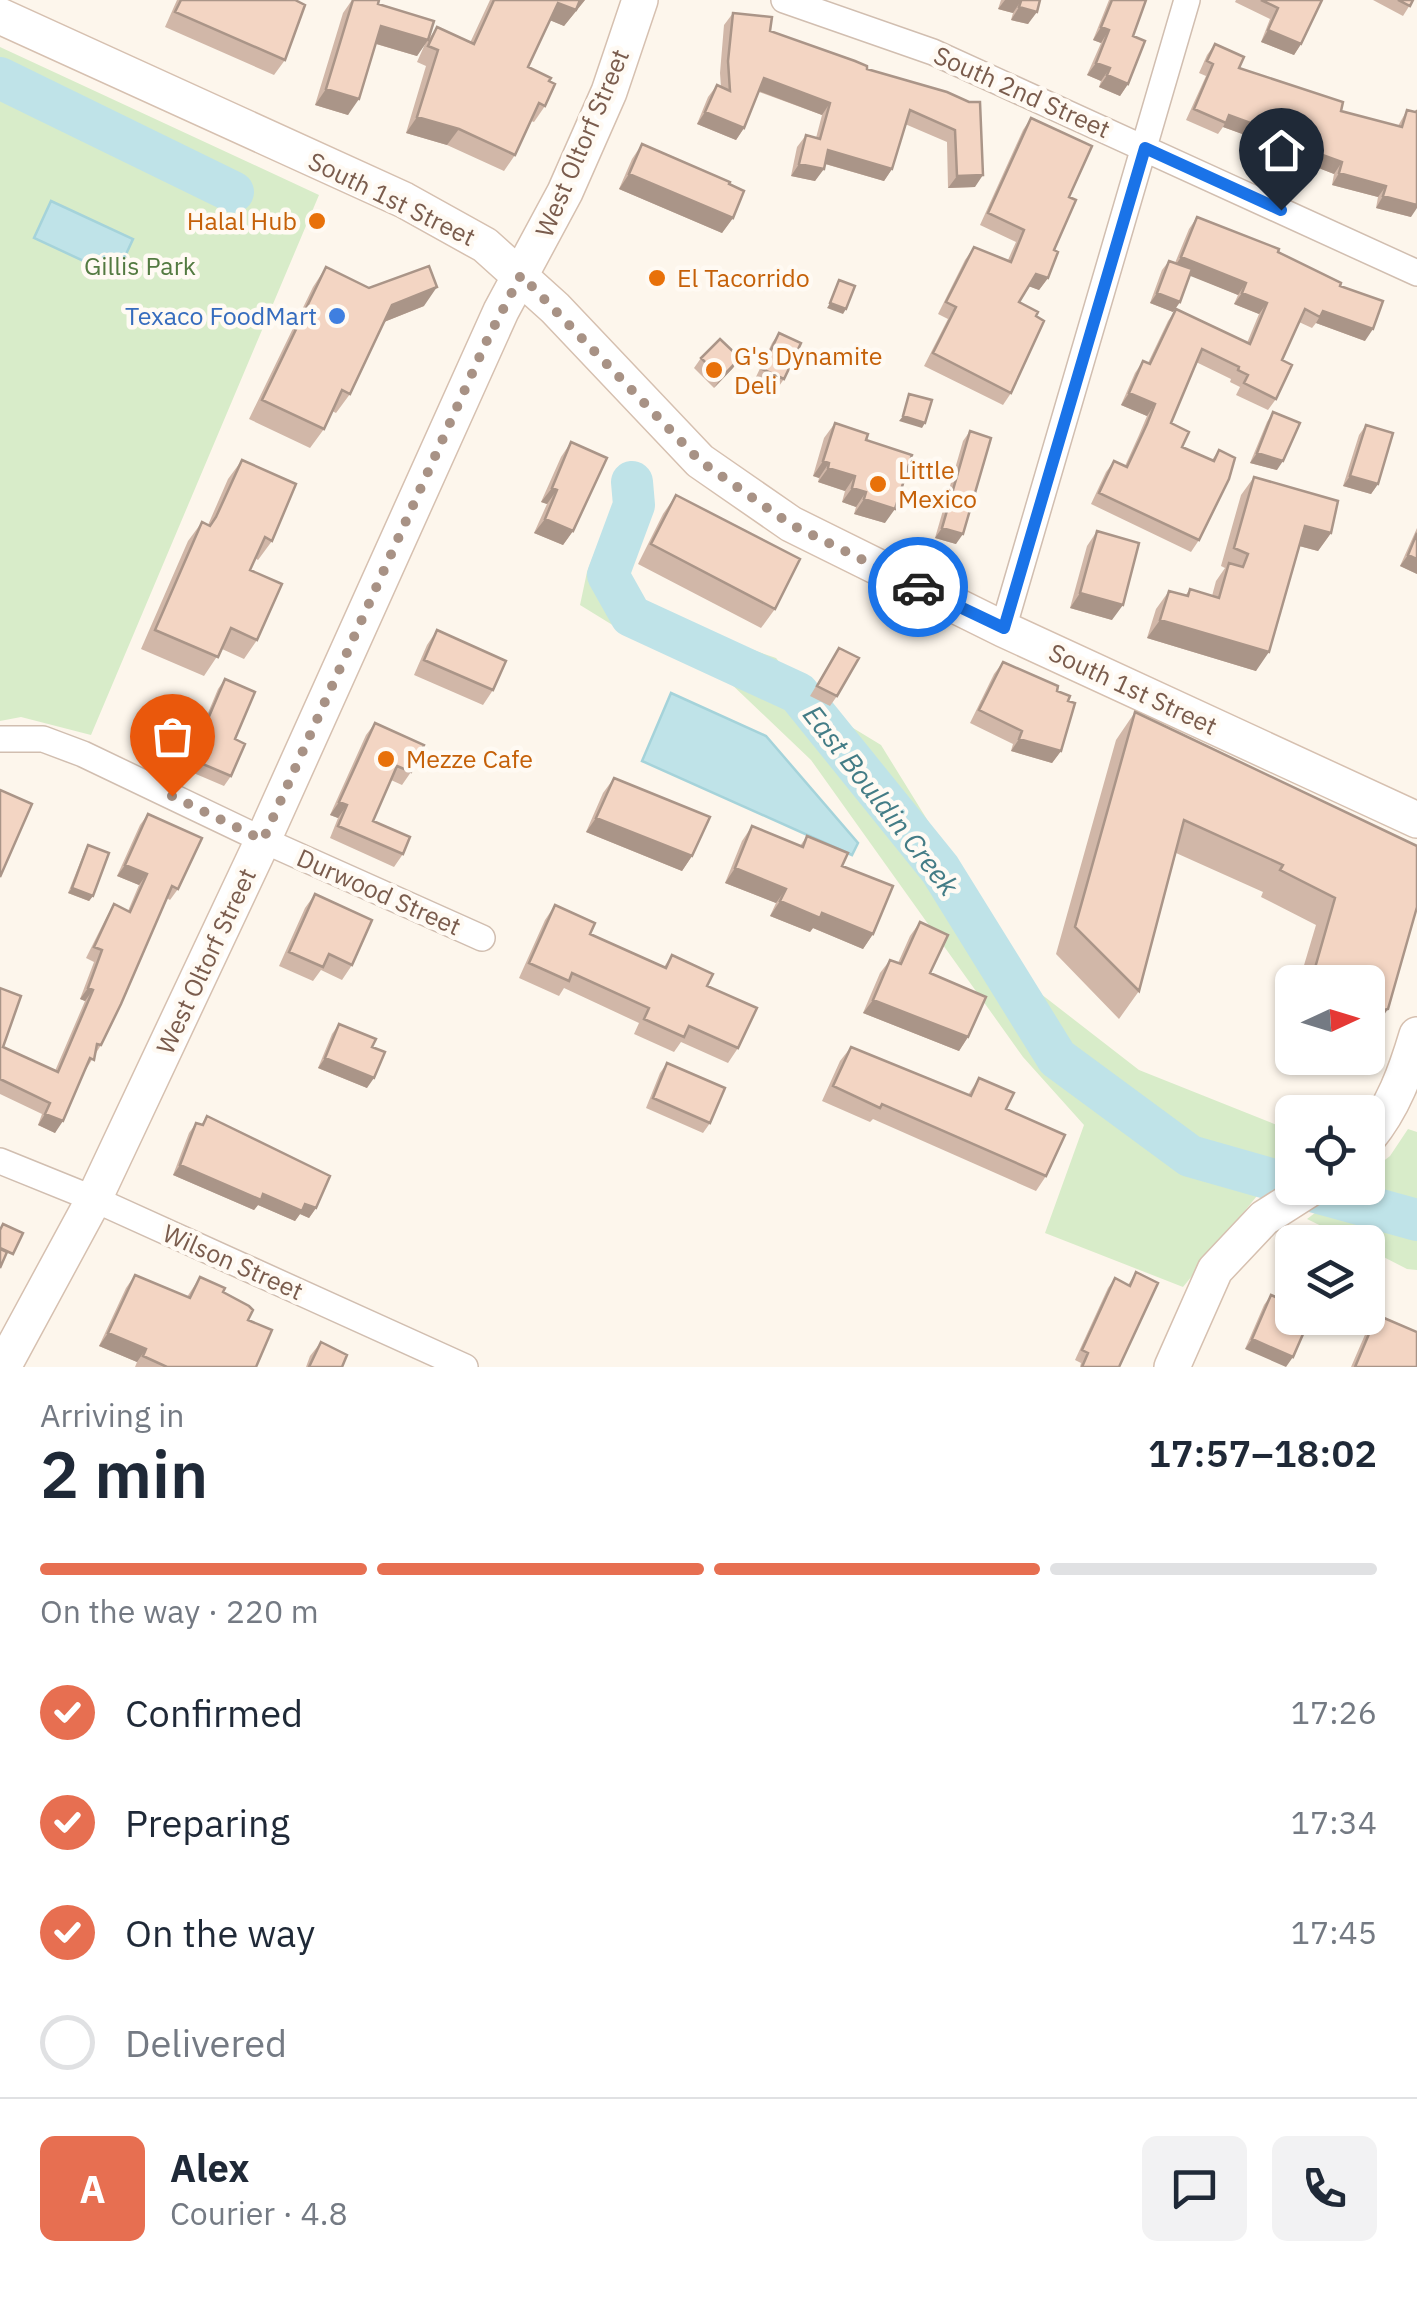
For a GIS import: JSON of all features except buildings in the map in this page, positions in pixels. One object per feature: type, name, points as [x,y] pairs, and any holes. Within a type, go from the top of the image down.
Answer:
[{"type":"main road","name":"West Oltorf Street","points":[[3,1367],[94,1199],[263,840],[494,326],[565,192],[609,92],[640,0]]},
{"type":"main road","name":"South 1st Street","points":[[0,16],[430,213],[485,245],[521,275],[700,461],[790,524],[1417,820]]},
{"type":"main road","points":[[1385,1114],[1417,1035]]},
{"type":"main road","points":[[1172,1367],[1215,1270],[1264,1218],[1285,1205]]},
{"type":"street","name":"South 2nd Street","points":[[784,0],[933,52],[1417,274]]},
{"type":"street","points":[[1004,628],[1186,0]]},
{"type":"street","name":"Durwood Street","points":[[0,740],[43,739],[83,754],[482,938]]},
{"type":"street","name":"Wilson Street","points":[[0,1160],[465,1367]]},
{"type":"green space","name":"Gillis Park","points":[[0,47],[319,195],[91,735],[21,717],[0,721]]},
{"type":"green space","points":[[620,487],[636,518],[621,577],[623,588],[638,610],[776,658],[812,703],[881,745],[1009,952],[1041,994],[1139,1070],[1275,1124],[1275,1180],[1265,1186],[1183,1287],[1045,1233],[1084,1125],[1023,1057],[811,760],[726,679],[619,629],[580,605],[587,572]]},
{"type":"green space","points":[[1408,1129],[1417,1132],[1417,1270],[1385,1258],[1385,1225],[1319,1225],[1307,1219],[1326,1205],[1385,1205],[1385,1160]]},
{"type":"water","points":[[51,201],[133,239],[116,276],[34,238]]},
{"type":"water","points":[[671,693],[766,736],[858,843],[852,855],[642,761]]},
{"type":"waterway","name":"East Bouldin Creek","points":[[0,78],[233,192]]},
{"type":"waterway","name":"East Bouldin Creek","points":[[632,482],[634,505],[608,575],[631,616],[798,693],[940,869],[1057,1058],[1190,1156],[1275,1180]]},
{"type":"waterway","name":"East Bouldin Creek","points":[[1363,1205],[1417,1220]]},
{"type":"way so far","points":[[172,796],[263,840],[488,338],[521,275],[700,461],[790,524],[918,587]]},
{"type":"place","name":"Halal Hub","points":[[317,221]]},
{"type":"place","name":"El Tacorrido","points":[[657,278]]},
{"type":"place","name":"Texaco FoodMart","points":[[337,316]]},
{"type":"place","name":"G's Dynamite Deli","points":[[714,370]]},
{"type":"place","name":"Little Mexico","points":[[878,484]]},
{"type":"place","name":"Mezze Cafe","points":[[386,759]]},
{"type":"route","points":[[918,587],[1004,628],[1145,148],[1281,210]]}]
